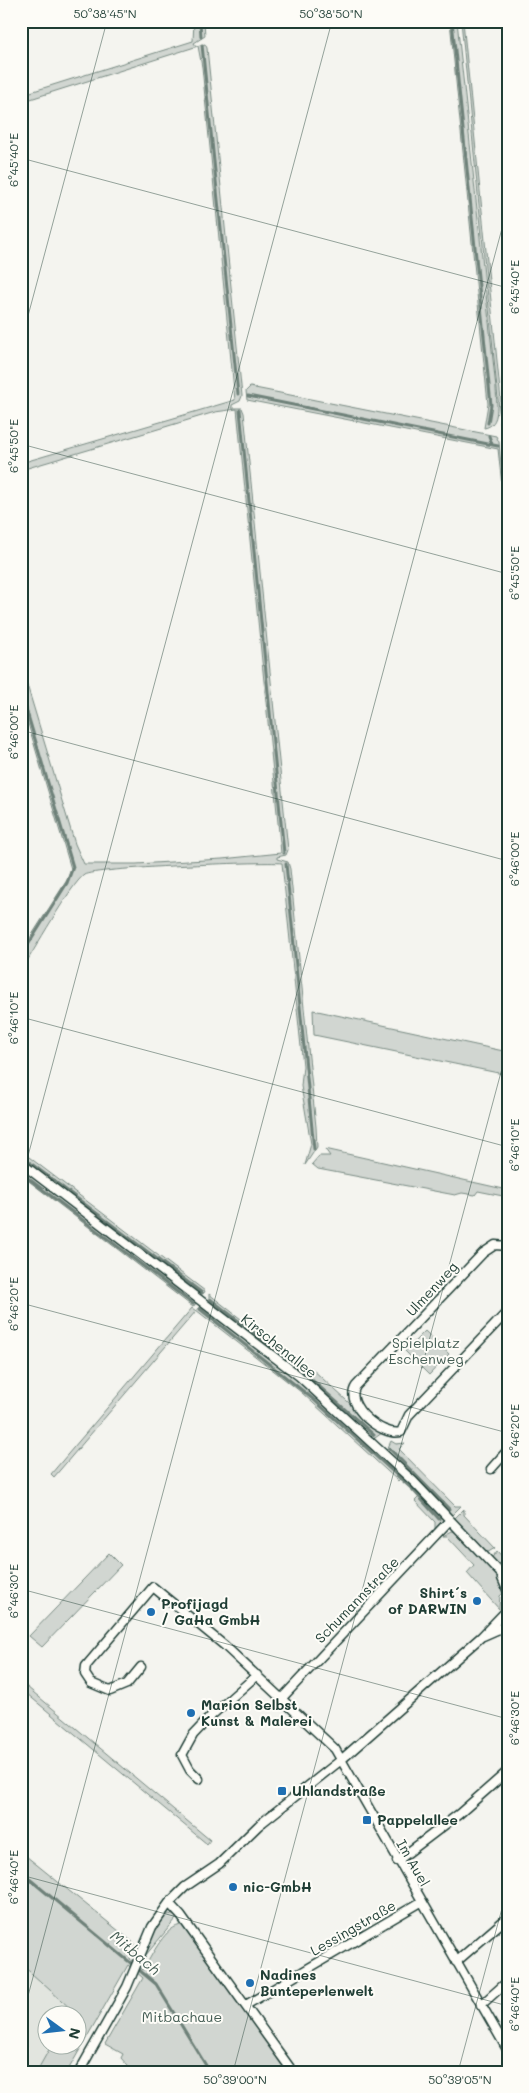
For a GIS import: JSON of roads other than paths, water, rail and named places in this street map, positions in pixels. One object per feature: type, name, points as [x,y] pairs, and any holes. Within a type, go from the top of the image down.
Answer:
[{"type":"street","name":"Kirschenallee","points":[[21,1163],[299,1376],[399,1467],[508,1581]]},
{"type":"street","name":"Ulmenweg","points":[[508,1246],[495,1245],[483,1253],[354,1389],[352,1397],[356,1406],[382,1429],[392,1433],[401,1432],[409,1415],[508,1311]]},
{"type":"street","points":[[491,1469],[508,1450]]},
{"type":"street","name":"Schumannstraße","points":[[282,1698],[450,1520]]},
{"type":"street","name":"Kirschenallee","points":[[500,1574],[508,1592]]},
{"type":"street","name":"Im Auel","points":[[141,1666],[126,1684],[110,1691],[91,1683],[85,1674],[86,1666],[153,1587],[186,1612],[257,1675],[335,1749],[421,1902],[507,2046]]},
{"type":"street","points":[[79,2072],[118,2005],[136,1968],[152,1927],[169,1903],[185,1887],[219,1864],[259,1825],[341,1760],[482,1637],[507,1611]]},
{"type":"street","points":[[482,1637],[508,1625]]},
{"type":"street","points":[[199,1779],[190,1770],[182,1755],[189,1742],[212,1715],[257,1675]]},
{"type":"street","points":[[397,1860],[459,1814],[508,1771]]},
{"type":"street","name":"Lessingstraße","points":[[246,2005],[421,1902]]},
{"type":"street","points":[[169,1903],[181,1916],[293,2072]]},
{"type":"street","points":[[456,1962],[508,1917]]},
{"type":"street","points":[[481,2004],[508,1980]]},
{"type":"waterway","points":[[200,21],[201,37]]},
{"type":"waterway","points":[[452,21],[491,405],[488,423]]},
{"type":"waterway","points":[[202,45],[238,394]]},
{"type":"waterway","points":[[248,396],[498,446]]},
{"type":"waterway","points":[[240,410],[284,853]]},
{"type":"waterway","points":[[489,436],[492,444]]},
{"type":"waterway","points":[[21,692],[73,867],[67,883],[21,956]]},
{"type":"waterway","points":[[286,864],[314,1149]]},
{"type":"waterway","points":[[21,1156],[202,1293]]},
{"type":"waterway","points":[[21,1173],[193,1304]]},
{"type":"waterway","points":[[210,1299],[294,1364],[374,1435]]},
{"type":"waterway","points":[[200,1309],[313,1399],[413,1490],[439,1519]]},
{"type":"waterway","points":[[389,1448],[449,1509]]},
{"type":"waterway","name":"Mitbach","points":[[21,1872],[156,1984],[210,2072]]},
{"type":"place","name":"Shirt´s of DARWIN","points":[[477,1601]]},
{"type":"place","name":"Profijagd / GaHa GmbH","points":[[151,1612]]},
{"type":"place","name":"Marion Selbst Kunst & Malerei","points":[[191,1713]]},
{"type":"place","name":"Uhlandstraße","points":[[282,1791]]},
{"type":"place","name":"Pappelallee","points":[[367,1820]]},
{"type":"place","name":"nic-GmbH","points":[[233,1887]]},
{"type":"place","name":"Nadines Bunteperlenwelt","points":[[250,1983]]},
{"type":"park label","name":"Spielplatz Eschenweg","points":[[426,1352]]},
{"type":"park label","name":"Mitbachaue","points":[[182,2017]]}]
